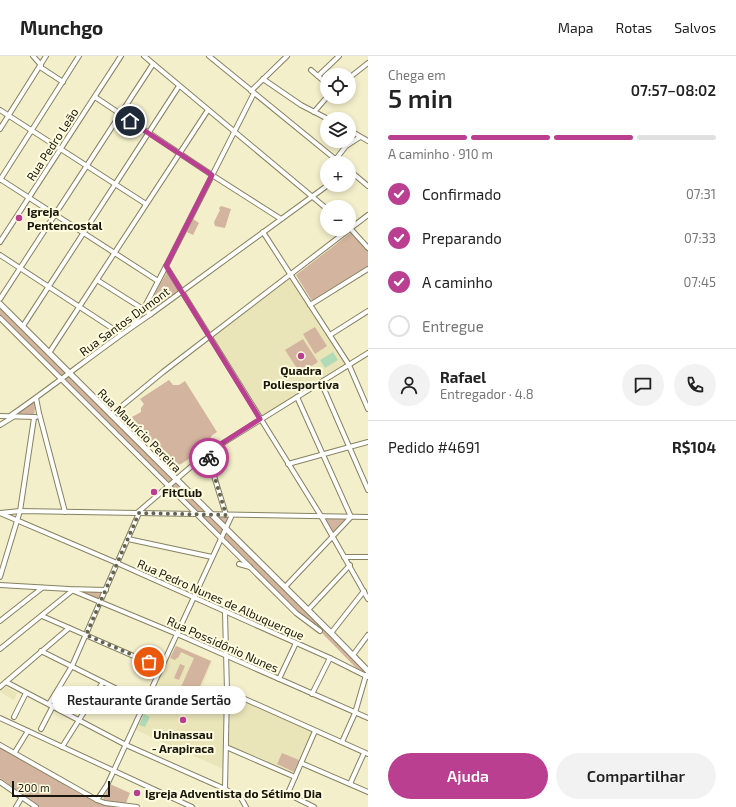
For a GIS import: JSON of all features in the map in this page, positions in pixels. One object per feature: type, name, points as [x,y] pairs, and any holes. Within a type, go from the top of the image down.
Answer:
[{"type":"main road","name":"Rua Maurício Pereira","points":[[0,304],[332,633],[368,671]]},
{"type":"street","points":[[33,56],[40,66],[62,82]]},
{"type":"street","points":[[0,128],[46,56]]},
{"type":"street","points":[[79,56],[0,179],[158,281]]},
{"type":"street","name":"Rua Pedro Leão","points":[[0,242],[121,56]]},
{"type":"street","points":[[144,56],[320,203]]},
{"type":"street","points":[[209,56],[332,156]]},
{"type":"street","points":[[127,330],[143,310],[234,132],[252,92],[287,56]]},
{"type":"street","points":[[311,70],[318,76],[339,56]]},
{"type":"street","points":[[356,72],[368,63]]},
{"type":"street","points":[[0,299],[153,64]]},
{"type":"street","points":[[263,79],[320,115]]},
{"type":"street","points":[[23,326],[179,86]]},
{"type":"street","points":[[95,97],[281,219]]},
{"type":"street","points":[[314,112],[321,104]]},
{"type":"street","points":[[0,110],[146,204]]},
{"type":"street","points":[[49,353],[208,110]]},
{"type":"street","points":[[356,134],[367,140]]},
{"type":"street","points":[[338,156],[346,146],[360,137]]},
{"type":"street","points":[[356,176],[368,186]]},
{"type":"street","name":"Rua Santos Dumont","points":[[10,416],[70,374],[121,334],[182,292],[320,191]]},
{"type":"street","points":[[356,223],[368,215]]},
{"type":"street","points":[[263,232],[349,365],[367,407]]},
{"type":"street","points":[[356,234],[368,248]]},
{"type":"street","points":[[111,415],[163,372],[339,236]]},
{"type":"street","points":[[0,255],[121,334]]},
{"type":"street","points":[[166,266],[321,516],[365,590],[368,599]]},
{"type":"street","points":[[310,305],[368,269]]},
{"type":"street","points":[[96,280],[151,314]]},
{"type":"street","points":[[330,335],[368,311]]},
{"type":"street","name":"Rua Maurício Pereira","points":[[0,318],[296,613],[320,631]]},
{"type":"street","points":[[41,729],[51,705],[72,666],[86,635],[138,513],[207,453],[368,353]]},
{"type":"street","points":[[322,382],[368,490]]},
{"type":"street","points":[[297,397],[351,517]]},
{"type":"street","points":[[36,398],[65,512]]},
{"type":"street","points":[[0,416],[40,417]]},
{"type":"street","points":[[0,425],[16,416]]},
{"type":"street","points":[[0,577],[20,511],[34,418]]},
{"type":"street","points":[[288,464],[368,442]]},
{"type":"street","points":[[207,453],[226,515]]},
{"type":"street","points":[[148,504],[146,509],[148,513]]},
{"type":"street","points":[[0,513],[20,511],[368,517]]},
{"type":"street","name":"Rua Pedro Nunes de Albuquerque","points":[[0,513],[117,563],[330,658],[367,677]]},
{"type":"street","points":[[97,800],[107,784],[126,745],[232,515]]},
{"type":"street","points":[[285,587],[351,517]]},
{"type":"street","points":[[128,539],[212,557]]},
{"type":"street","points":[[344,556],[368,557]]},
{"type":"street","points":[[239,564],[251,567]]},
{"type":"street","points":[[308,610],[350,565]]},
{"type":"street","points":[[0,585],[71,590],[106,590]]},
{"type":"street","points":[[0,621],[42,588]]},
{"type":"street","points":[[0,649],[42,616],[71,590]]},
{"type":"street","name":"Rua Possidônio Nunes","points":[[71,590],[177,634],[368,718]]},
{"type":"street","points":[[332,633],[365,590]]},
{"type":"street","points":[[225,612],[227,691],[225,789]]},
{"type":"street","points":[[42,616],[161,668]]},
{"type":"street","points":[[0,687],[69,628]]},
{"type":"street","points":[[353,655],[368,635]]},
{"type":"street","points":[[278,679],[296,643]]},
{"type":"street","points":[[41,651],[145,703]]},
{"type":"street","points":[[312,694],[330,658]]},
{"type":"street","points":[[342,742],[355,713],[368,671]]},
{"type":"street","points":[[6,682],[80,719],[126,745],[225,789],[242,799],[246,807]]},
{"type":"street","points":[[62,746],[103,682]]},
{"type":"street","points":[[227,691],[366,754],[350,784]]},
{"type":"street","points":[[14,717],[26,693]]},
{"type":"street","points":[[0,718],[192,807]]},
{"type":"street","points":[[15,752],[28,731]]},
{"type":"street","points":[[314,807],[309,806],[288,794],[315,731]]},
{"type":"street","points":[[0,745],[15,752],[97,800],[106,803],[136,807]]},
{"type":"street","points":[[226,747],[295,777]]},
{"type":"street","points":[[301,763],[368,792]]},
{"type":"street","points":[[0,782],[36,807]]},
{"type":"street","points":[[16,807],[22,797]]},
{"type":"shaded area","points":[[221,206],[231,209],[225,228],[215,226],[214,222]]},
{"type":"shaded area","points":[[193,219],[199,223],[193,235],[187,232]]},
{"type":"shaded area","points":[[356,235],[368,251],[368,266],[312,301],[296,275],[347,236]]},
{"type":"shaded area","points":[[167,272],[179,290],[150,312],[146,309]]},
{"type":"shaded area","points":[[291,274],[349,365],[260,419],[209,337]]},
{"type":"shaded area","points":[[0,304],[211,514],[232,515],[226,528],[367,673],[358,670],[320,631],[296,613],[0,318]]},
{"type":"shaded area","points":[[315,327],[327,346],[315,354],[303,334]]},
{"type":"shaded area","name":"Quadra Poliesportiva","points":[[303,339],[318,362],[300,373],[285,350]]},
{"type":"shaded area","points":[[333,352],[338,360],[325,368],[320,360]]},
{"type":"shaded area","points":[[169,380],[173,385],[179,385],[185,381],[217,432],[211,436],[213,443],[181,464],[174,466],[165,461],[163,462],[132,417],[141,412],[141,408],[144,404],[140,399]]},
{"type":"shaded area","points":[[36,400],[34,416],[17,414]]},
{"type":"shaded area","points":[[325,517],[348,518],[334,534]]},
{"type":"shaded area","points":[[73,589],[106,590],[100,602]]},
{"type":"shaded area","name":"Uninassau - Arapiraca","points":[[175,645],[212,661],[198,697],[226,710],[225,770],[136,730]]},
{"type":"shaded area","points":[[176,646],[211,661],[197,693],[181,687],[194,658],[181,652],[175,660],[170,658]]},
{"type":"shaded area","points":[[180,664],[185,666],[179,680],[174,678]]},
{"type":"shaded area","points":[[4,686],[17,693],[14,700],[0,692]]},
{"type":"shaded area","points":[[227,691],[315,731],[295,777],[226,747]]},
{"type":"shaded area","points":[[144,714],[150,717],[145,727],[139,725]]},
{"type":"shaded area","points":[[0,746],[65,783],[65,785],[85,797],[86,795],[103,804],[132,807],[40,807],[0,778]]},
{"type":"shaded area","points":[[282,753],[299,760],[294,772],[277,764]]},
{"type":"shaded area","points":[[110,784],[130,793],[126,803],[106,801],[103,799]]},
{"type":"way so far","points":[[149,662],[86,635],[139,513],[226,515],[209,458]]},
{"type":"place","name":"Igreja Pentencostal","points":[[19,218]]},
{"type":"place","name":"Quadra Poliesportiva","points":[[301,356]]},
{"type":"place","name":"FitClub","points":[[154,492]]},
{"type":"place","name":"Restaurante Grande Sertão","points":[[149,662]]},
{"type":"place","name":"Uninassau - Arapiraca","points":[[183,720]]},
{"type":"place","name":"Igreja Adventista do Sétimo Dia","points":[[137,793]]},
{"type":"route","points":[[130,121],[212,175],[166,266],[260,419],[207,453],[209,458]]}]
